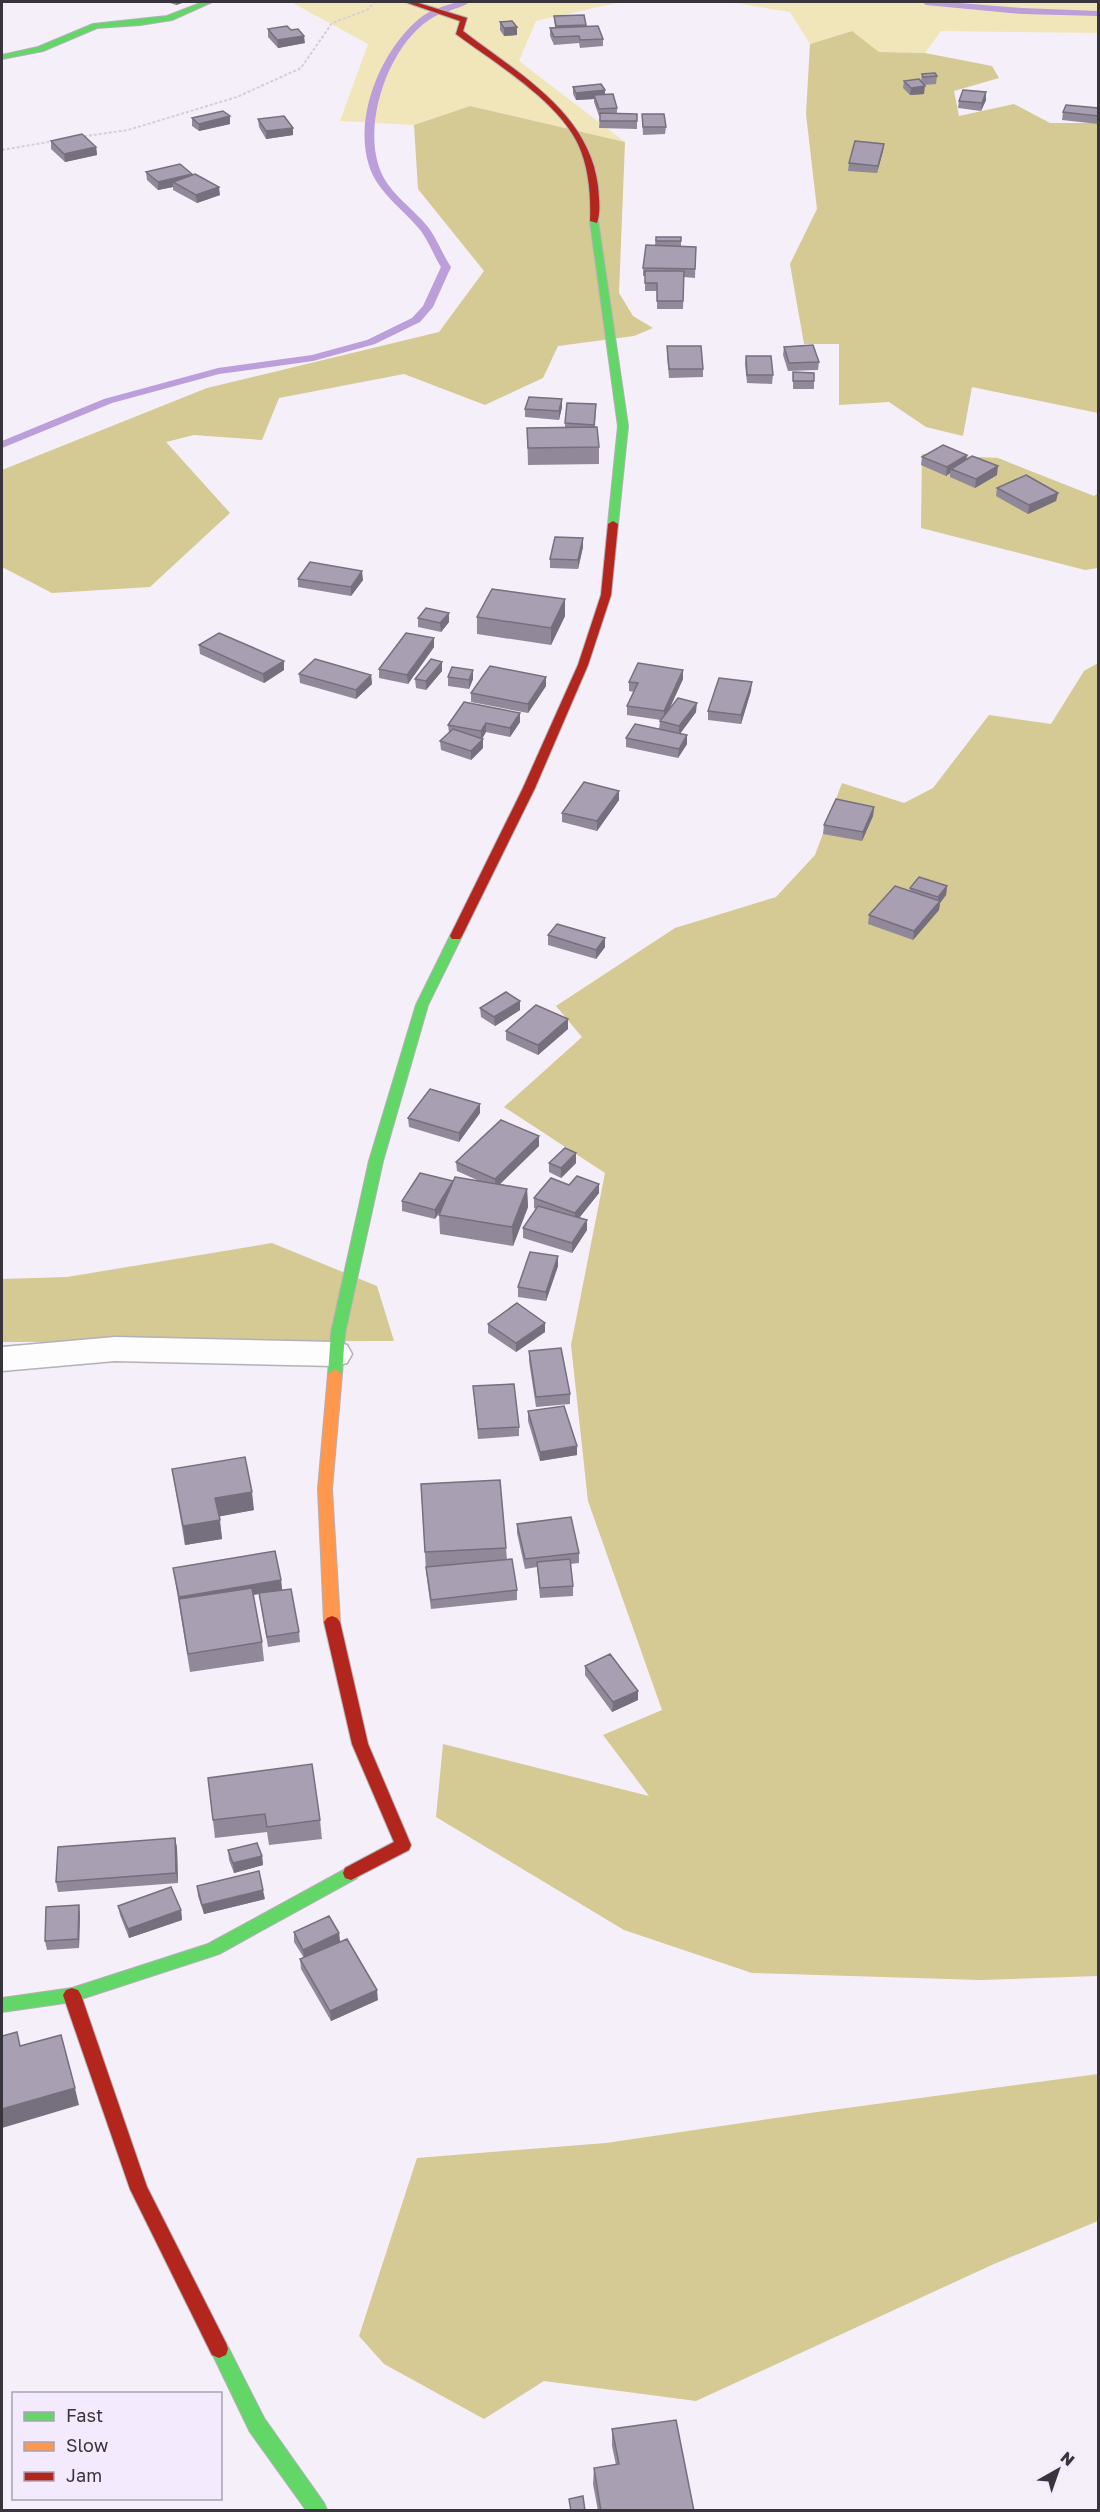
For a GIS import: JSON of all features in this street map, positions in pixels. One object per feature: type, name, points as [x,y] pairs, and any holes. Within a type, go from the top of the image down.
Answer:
[{"type":"street","points":[[2,57],[40,49],[96,26],[140,23],[169,18],[208,2]]},
{"type":"street","points":[[2,2005],[72,1995],[213,1949],[403,1845],[360,1743],[332,1630],[325,1489],[338,1333],[376,1161],[422,1005],[529,788],[583,665],[606,595],[623,426],[593,227],[596,190],[582,142],[555,107],[459,32],[464,20],[409,2]]},
{"type":"street","points":[[2,1359],[115,1349],[335,1354]]},
{"type":"street","points":[[72,1995],[139,2189],[257,2425],[317,2511]]},
{"type":"path","points":[[72,138],[128,130],[237,98],[301,68],[332,22],[367,10],[375,2]]},
{"type":"path","points":[[2,150],[61,140]]},
{"type":"shaded area","points":[[291,2],[621,2],[536,21],[519,61],[625,142],[470,106],[414,125],[340,121],[368,44]]},
{"type":"shaded area","points":[[729,2],[1098,2],[1098,33],[941,31],[925,53],[879,52],[851,31],[810,44],[790,12]]},
{"type":"shaded area","points":[[852,31],[879,52],[925,53],[992,66],[999,78],[954,91],[959,116],[1014,104],[1050,123],[1098,123],[1098,413],[972,387],[963,436],[926,427],[889,402],[839,405],[839,344],[804,344],[790,264],[817,209],[806,114],[810,44]]},
{"type":"shaded area","points":[[470,106],[625,142],[619,293],[633,316],[653,328],[634,336],[558,346],[543,378],[485,405],[404,374],[279,398],[262,440],[194,435],[166,442],[230,513],[150,587],[52,593],[2,567],[2,470],[207,388],[439,332],[484,271],[418,189],[414,125]]},
{"type":"shaded area","points":[[922,454],[998,458],[1094,496],[1098,493],[1098,568],[1085,570],[921,528]]},
{"type":"shaded area","points":[[1098,663],[1098,1976],[981,1980],[752,1973],[624,1930],[436,1817],[443,1744],[649,1796],[603,1735],[662,1710],[588,1501],[571,1345],[605,1173],[504,1107],[582,1037],[556,1006],[675,928],[776,897],[815,855],[842,783],[904,803],[933,788],[989,715],[1051,724],[1084,671]]},
{"type":"shaded area","points":[[272,1243],[377,1286],[394,1341],[2,1342],[2,1279],[67,1277]]},
{"type":"shaded area","points":[[1098,2074],[1098,2221],[994,2264],[696,2401],[544,2381],[484,2419],[384,2364],[359,2336],[417,2158],[606,2143]]},
{"type":"building","points":[[584,15],[586,25],[556,26],[554,16]]},
{"type":"building","points":[[512,21],[517,27],[504,28],[500,22]]},
{"type":"building","points":[[287,26],[291,30],[298,29],[304,36],[277,40],[268,29]]},
{"type":"building","points":[[598,26],[603,39],[580,40],[579,36],[554,37],[550,28]]},
{"type":"building","points":[[935,73],[937,76],[923,77],[922,74]]},
{"type":"building","points":[[919,79],[925,86],[911,88],[904,81]]},
{"type":"building","points":[[601,84],[605,90],[576,93],[573,87]]},
{"type":"building","points":[[963,90],[986,92],[982,103],[959,101]]},
{"type":"building","points":[[613,94],[617,108],[599,109],[594,95]]},
{"type":"building","points":[[1066,105],[1098,108],[1098,116],[1063,112]]},
{"type":"building","points":[[223,111],[230,116],[199,124],[192,118]]},
{"type":"building","points":[[600,113],[637,114],[637,121],[600,121]]},
{"type":"building","points":[[642,114],[664,114],[666,127],[643,127]]},
{"type":"building","points":[[284,116],[293,128],[266,131],[258,119]]},
{"type":"building","points":[[82,134],[96,147],[64,154],[51,141]]},
{"type":"building","points":[[855,141],[884,144],[878,166],[849,163]]},
{"type":"building","points":[[180,164],[192,174],[158,182],[146,172]]},
{"type":"building","points":[[195,174],[219,187],[196,195],[173,182]]},
{"type":"building","points":[[656,237],[681,237],[681,241],[656,241]]},
{"type":"building","points":[[646,245],[696,247],[695,269],[643,268]]},
{"type":"building","points":[[645,271],[684,271],[683,301],[657,301],[657,283],[645,283]]},
{"type":"building","points":[[813,345],[819,362],[789,363],[784,347]]},
{"type":"building","points":[[667,346],[701,346],[703,369],[669,369]]},
{"type":"building","points":[[746,356],[771,356],[773,375],[747,375]]},
{"type":"building","points":[[793,372],[814,373],[814,381],[793,381]]},
{"type":"building","points":[[529,397],[562,399],[559,411],[525,409]]},
{"type":"building","points":[[567,403],[596,404],[594,425],[565,423]]},
{"type":"building","points":[[597,427],[599,447],[528,448],[527,428]]},
{"type":"building","points":[[943,445],[967,455],[947,467],[922,457]]},
{"type":"building","points":[[972,456],[998,466],[976,479],[951,469]]},
{"type":"building","points":[[1026,475],[1058,493],[1029,505],[997,488]]},
{"type":"building","points":[[555,537],[583,538],[578,560],[550,559]]},
{"type":"building","points":[[310,562],[362,571],[351,587],[298,579]]},
{"type":"building","points":[[492,589],[565,599],[551,628],[477,617]]},
{"type":"building","points":[[426,608],[449,613],[440,623],[418,618]]},
{"type":"building","points":[[219,633],[284,661],[263,674],[199,645]]},
{"type":"building","points":[[406,633],[434,638],[407,675],[379,669]]},
{"type":"building","points":[[315,659],[371,675],[356,690],[299,674]]},
{"type":"building","points":[[431,659],[442,662],[426,681],[415,679]]},
{"type":"building","points":[[638,663],[683,670],[664,711],[627,706],[638,683],[629,682]]},
{"type":"building","points":[[490,666],[546,677],[528,704],[471,693]]},
{"type":"building","points":[[452,667],[473,670],[469,680],[448,677]]},
{"type":"building","points":[[719,678],[752,682],[741,715],[708,711]]},
{"type":"building","points":[[678,698],[697,703],[679,726],[660,721]]},
{"type":"building","points":[[464,702],[520,713],[510,728],[486,723],[481,731],[448,725]]},
{"type":"building","points":[[635,724],[687,735],[679,749],[626,738]]},
{"type":"building","points":[[453,729],[483,739],[471,751],[440,741]]},
{"type":"building","points":[[584,782],[619,791],[597,821],[562,813]]},
{"type":"building","points":[[836,799],[874,807],[863,832],[824,825]]},
{"type":"building","points":[[919,877],[947,886],[938,897],[910,888]]},
{"type":"building","points":[[895,886],[940,901],[914,931],[869,915]]},
{"type":"building","points":[[557,924],[605,938],[596,950],[548,935]]},
{"type":"building","points":[[506,992],[520,1001],[494,1017],[480,1008]]},
{"type":"building","points":[[536,1005],[568,1019],[538,1045],[506,1031]]},
{"type":"building","points":[[430,1089],[480,1104],[459,1133],[408,1118]]},
{"type":"building","points":[[501,1120],[539,1136],[495,1179],[456,1162]]},
{"type":"building","points":[[565,1148],[576,1153],[561,1168],[549,1163]]},
{"type":"building","points":[[420,1173],[453,1181],[435,1210],[402,1201]]},
{"type":"building","points":[[577,1176],[599,1184],[575,1213],[534,1198],[551,1178],[569,1185]]},
{"type":"building","points":[[455,1177],[527,1189],[512,1227],[439,1215]]},
{"type":"building","points":[[538,1206],[587,1220],[572,1243],[523,1228]]},
{"type":"building","points":[[530,1252],[558,1256],[546,1292],[518,1287]]},
{"type":"building","points":[[517,1303],[545,1323],[516,1343],[488,1324]]},
{"type":"building","points":[[561,1348],[570,1394],[536,1397],[529,1351]]},
{"type":"building","points":[[514,1384],[519,1427],[478,1429],[473,1386]]},
{"type":"building","points":[[564,1406],[577,1446],[540,1452],[528,1411]]},
{"type":"building","points":[[245,1457],[252,1492],[215,1498],[220,1520],[183,1526],[172,1469]]},
{"type":"building","points":[[500,1480],[506,1548],[425,1552],[421,1484]]},
{"type":"building","points":[[571,1517],[579,1553],[525,1559],[517,1524]]},
{"type":"building","points":[[275,1551],[281,1580],[179,1597],[173,1568]]},
{"type":"building","points":[[512,1559],[517,1590],[431,1600],[426,1567]]},
{"type":"building","points":[[570,1559],[573,1586],[540,1588],[537,1562]]},
{"type":"building","points":[[252,1588],[262,1642],[188,1654],[179,1599]]},
{"type":"building","points":[[291,1589],[299,1632],[267,1637],[259,1593]]},
{"type":"building","points":[[610,1654],[638,1691],[613,1702],[585,1666]]},
{"type":"building","points":[[312,1764],[320,1820],[267,1827],[265,1814],[213,1820],[208,1778]]},
{"type":"building","points":[[175,1838],[176,1873],[56,1882],[58,1847]]},
{"type":"building","points":[[257,1843],[262,1856],[233,1863],[228,1850]]},
{"type":"building","points":[[259,1871],[263,1890],[202,1905],[197,1886]]},
{"type":"building","points":[[171,1887],[181,1910],[128,1929],[118,1906]]},
{"type":"building","points":[[79,1905],[78,1939],[45,1941],[46,1907]]},
{"type":"building","points":[[329,1916],[339,1933],[303,1950],[294,1932]]},
{"type":"building","points":[[347,1939],[377,1990],[330,2011],[300,1959]]},
{"type":"building","points":[[17,2032],[20,2046],[61,2035],[75,2088],[2,2109],[2,2036]]},
{"type":"building","points":[[676,2420],[694,2511],[601,2511],[594,2468],[619,2464],[612,2429]]},
{"type":"building","points":[[583,2496],[585,2511],[571,2511],[569,2499]]},
{"type":"waterway","points":[[2,445],[108,401],[218,371],[313,358],[371,342],[416,320],[428,307],[446,267],[426,231],[386,188],[376,172],[370,153],[369,133],[372,111],[386,69],[397,49],[410,33],[427,17],[466,2]]},
{"type":"waterway","points":[[926,2],[1022,11],[1098,14]]},
{"type":"traffic: fast","points":[[2,57],[40,49],[96,26],[140,23],[169,18],[208,2]]},
{"type":"traffic: fast","points":[[594,221],[623,426],[613,524]]},
{"type":"traffic: fast","points":[[335,1374],[338,1333],[376,1161],[422,1005],[456,936]]},
{"type":"traffic: fast","points":[[2,2005],[72,1995],[213,1949],[351,1873]]},
{"type":"traffic: fast","points":[[219,2349],[257,2425],[317,2510]]},
{"type":"traffic: slow","points":[[332,1622],[325,1489],[335,1374]]},
{"type":"traffic: jam","points":[[409,2],[464,20],[459,32],[545,99],[574,130],[582,144],[591,172],[595,201],[594,221]]},
{"type":"traffic: jam","points":[[456,936],[529,788],[583,665],[606,595],[613,524]]},
{"type":"traffic: jam","points":[[332,1622],[360,1744],[403,1845],[351,1873]]},
{"type":"traffic: jam","points":[[72,1995],[139,2189],[219,2349]]}]
